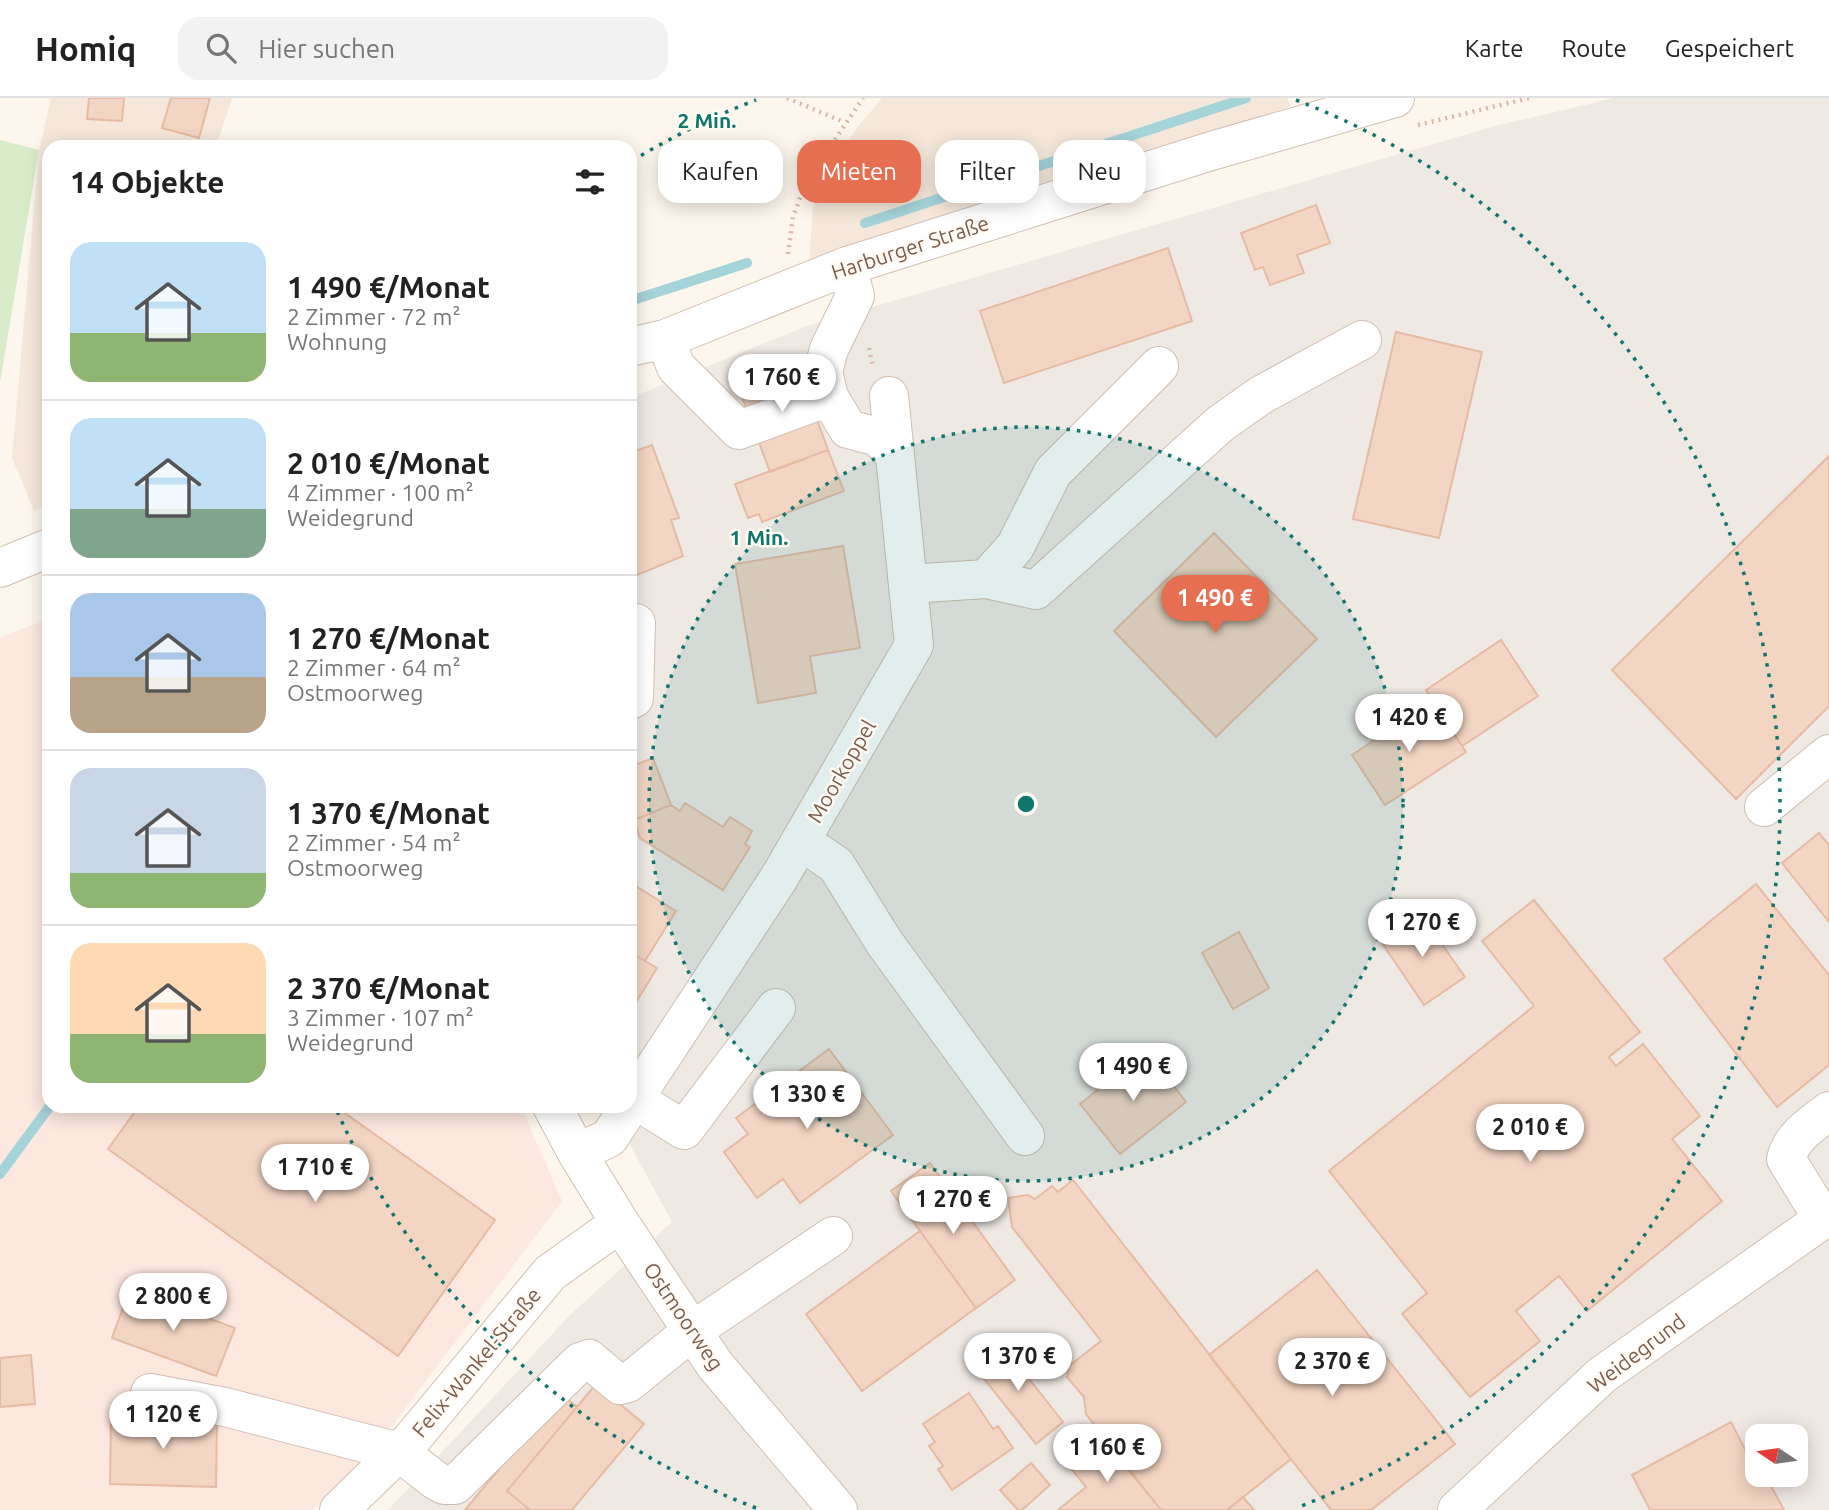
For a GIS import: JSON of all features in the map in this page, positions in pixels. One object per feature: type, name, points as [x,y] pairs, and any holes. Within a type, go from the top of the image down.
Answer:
[{"type":"street","name":"Harburger Straße","points":[[648,343],[847,266],[1212,151],[1395,98]]},
{"type":"street","points":[[847,266],[855,296],[829,349],[823,372],[829,397],[848,429],[878,438],[895,455]]},
{"type":"street","points":[[908,584],[986,579],[1036,590],[1220,424],[1261,395],[1362,340]]},
{"type":"street","points":[[648,343],[739,430],[829,397]]},
{"type":"street","points":[[986,579],[1014,547],[1053,472],[1158,366]]},
{"type":"street","name":"Moorkoppel","points":[[637,1094],[772,890],[914,645],[889,396]]},
{"type":"street","points":[[0,568],[42,551]]},
{"type":"street","points":[[1764,807],[1829,754]]},
{"type":"street","points":[[801,841],[836,865],[884,942],[1025,1136]]},
{"type":"street","points":[[637,1106],[684,1130],[776,1008]]},
{"type":"street","points":[[1826,1217],[1786,1159],[1789,1145],[1829,1111]]},
{"type":"street","name":"Ostmoorweg","points":[[556,1113],[620,1223],[715,1365],[838,1510]]},
{"type":"street","name":"Moorkoppel","points":[[577,1153],[609,1138],[625,1113]]},
{"type":"street","name":"Weidegrund","points":[[1457,1510],[1602,1375],[1826,1217]]},
{"type":"street","name":"Felix-Wankel-Straße","points":[[339,1510],[399,1452],[550,1273],[620,1223]]},
{"type":"street","points":[[445,1498],[580,1362],[589,1359],[596,1362],[616,1382],[624,1385],[692,1331],[833,1236]]},
{"type":"street","points":[[150,1393],[225,1407],[399,1452],[443,1485],[445,1498]]},
{"type":"path","points":[[787,98],[844,122]]},
{"type":"path","points":[[787,289],[786,263],[793,217],[805,184],[844,122],[863,98]]},
{"type":"shaded area","points":[[51,98],[232,98],[218,140],[42,140],[42,508],[34,511],[12,458],[39,150]]},
{"type":"shaded area","points":[[882,98],[1287,98],[1291,106],[1146,154],[1146,140],[1053,140],[1053,185],[1039,189],[1039,140],[935,140],[935,203],[997,203],[809,265],[815,203],[921,203],[921,140],[850,140]]},
{"type":"shaded area","points":[[1615,98],[1829,98],[1829,1510],[388,1510],[570,1315],[672,1222],[613,1113],[637,1113],[637,395],[807,326],[1495,126]]},
{"type":"shaded area","points":[[42,622],[42,1113],[524,1113],[562,1201],[364,1463],[312,1510],[0,1510],[0,637]]},
{"type":"green space","points":[[0,140],[39,150],[0,382]]},
{"type":"building","points":[[89,98],[124,98],[122,121],[87,119]]},
{"type":"building","points":[[171,98],[210,98],[199,138],[162,128]]},
{"type":"building","points":[[1316,205],[1330,243],[1297,255],[1304,273],[1270,285],[1263,267],[1255,270],[1241,233]]},
{"type":"building","points":[[1168,248],[1192,321],[1004,383],[980,311]]},
{"type":"building","points":[[1396,332],[1482,352],[1439,538],[1353,519]]},
{"type":"building","points":[[794,356],[828,450],[770,472],[735,378]]},
{"type":"building","points":[[652,445],[679,518],[671,520],[683,556],[637,575],[637,450]]},
{"type":"building","points":[[828,450],[844,491],[762,522],[759,514],[748,518],[735,484]]},
{"type":"building","points":[[1829,456],[1829,706],[1736,799],[1612,670]]},
{"type":"building","points":[[1214,533],[1317,639],[1216,737],[1114,631]]},
{"type":"building","points":[[843,546],[860,648],[810,656],[816,693],[758,703],[735,564]]},
{"type":"building","points":[[1501,640],[1538,696],[1462,746],[1426,690]]},
{"type":"building","points":[[1433,702],[1466,752],[1385,805],[1352,755]]},
{"type":"building","points":[[653,758],[671,805],[637,819],[637,764]]},
{"type":"building","points":[[685,803],[723,827],[730,817],[752,831],[745,844],[750,847],[723,890],[640,838],[637,819],[671,805],[680,811]]},
{"type":"building","points":[[1819,833],[1829,845],[1829,922],[1782,863]]},
{"type":"building","points":[[1756,884],[1829,975],[1829,1065],[1777,1107],[1664,959]]},
{"type":"building","points":[[637,887],[676,911],[645,961],[637,956]]},
{"type":"building","points":[[1534,900],[1640,1032],[1609,1057],[1616,1066],[1643,1044],[1700,1116],[1672,1139],[1722,1201],[1587,1311],[1559,1276],[1516,1311],[1540,1341],[1470,1397],[1402,1314],[1427,1293],[1329,1171],[1534,1006],[1482,941]]},
{"type":"building","points":[[1420,913],[1465,977],[1424,1005],[1380,940]]},
{"type":"building","points":[[1239,932],[1269,988],[1233,1009],[1202,953]]},
{"type":"building","points":[[637,956],[657,968],[637,1001]]},
{"type":"building","points":[[829,1049],[893,1135],[800,1203],[783,1179],[757,1198],[724,1152],[748,1134],[736,1118]]},
{"type":"building","points":[[1147,1051],[1186,1102],[1120,1154],[1080,1104]]},
{"type":"building","points":[[134,1113],[345,1113],[495,1220],[398,1356],[108,1149]]},
{"type":"building","points":[[930,1163],[1015,1280],[976,1308],[891,1191]]},
{"type":"building","points":[[1073,1180],[1291,1459],[1227,1510],[1161,1510],[1086,1414],[1084,1397],[1067,1377],[1069,1366],[1101,1341],[1012,1227],[1008,1198],[1028,1195],[1035,1199],[1052,1186],[1058,1192]]},
{"type":"building","points":[[920,1231],[976,1308],[862,1391],[806,1314]]},
{"type":"building","points":[[1317,1270],[1455,1444],[1371,1510],[1331,1510],[1209,1355]]},
{"type":"building","points":[[130,1289],[235,1328],[216,1376],[112,1338]]},
{"type":"building","points":[[1001,1343],[1063,1422],[1036,1444],[973,1365]]},
{"type":"building","points":[[31,1355],[35,1404],[0,1407],[0,1358]]},
{"type":"building","points":[[596,1384],[644,1424],[572,1510],[530,1510],[507,1491]]},
{"type":"building","points":[[969,1393],[993,1429],[998,1426],[1013,1448],[952,1490],[938,1469],[943,1466],[929,1446],[935,1442],[923,1424]]},
{"type":"building","points":[[561,1394],[577,1407],[507,1491],[530,1510],[465,1510]]},
{"type":"building","points":[[111,1415],[217,1418],[216,1487],[110,1484]]},
{"type":"building","points":[[1731,1422],[1745,1449],[1745,1488],[1772,1488],[1784,1510],[1650,1510],[1632,1475]]},
{"type":"building","points":[[1103,1438],[1161,1510],[1058,1510],[1086,1487],[1069,1466]]},
{"type":"building","points":[[1031,1463],[1050,1485],[1022,1510],[1018,1510],[1000,1490]]},
{"type":"building","points":[[1243,1497],[1254,1510],[1227,1510]]},
{"type":"waterway","points":[[865,223],[1246,98]]},
{"type":"waterway","points":[[637,299],[747,263]]},
{"type":"waterway","points":[[0,1174],[45,1113]]}]
